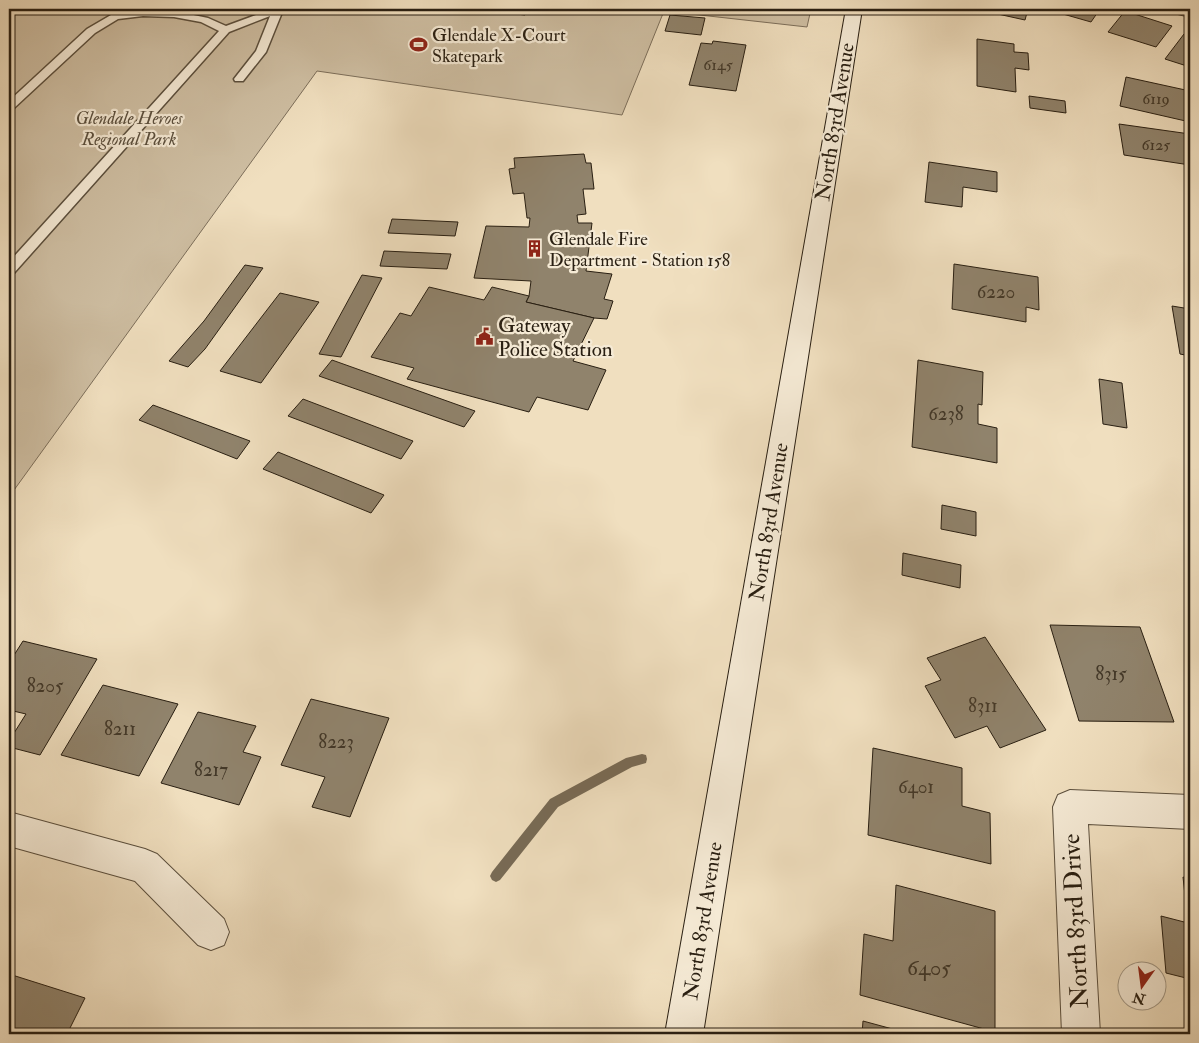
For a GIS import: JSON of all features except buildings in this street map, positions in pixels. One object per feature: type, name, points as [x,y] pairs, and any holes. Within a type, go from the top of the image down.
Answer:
[{"type":"main road","name":"North 83rd Avenue","points":[[684,1034],[854,9]]},
{"type":"main road","points":[[1180,9],[1190,12]]},
{"type":"main road","name":"North 83rd Drive","points":[[1081,1034],[1070,808],[1190,812]]},
{"type":"main road","points":[[9,829],[145,866],[211,932]]},
{"type":"lane","points":[[9,270],[225,30],[279,9]]},
{"type":"lane","points":[[239,79],[262,52],[279,9]]},
{"type":"lane","points":[[9,107],[91,30],[117,16],[151,12],[202,19],[217,23],[225,30]]},
{"type":"green space","name":"Glendale Heroes Regional Park","points":[[9,9],[811,9],[807,27],[664,11],[622,115],[317,71],[9,497]]},
{"type":"waterway","points":[[496,876],[554,803],[630,762],[642,759]]},
{"type":"place","name":"Glendale X-Court Skatepark","points":[[418,45]]},
{"type":"place","name":"Glendale Fire Department - Station 158","points":[[535,249]]},
{"type":"place","name":"Gateway Police Station","points":[[484,337]]}]
